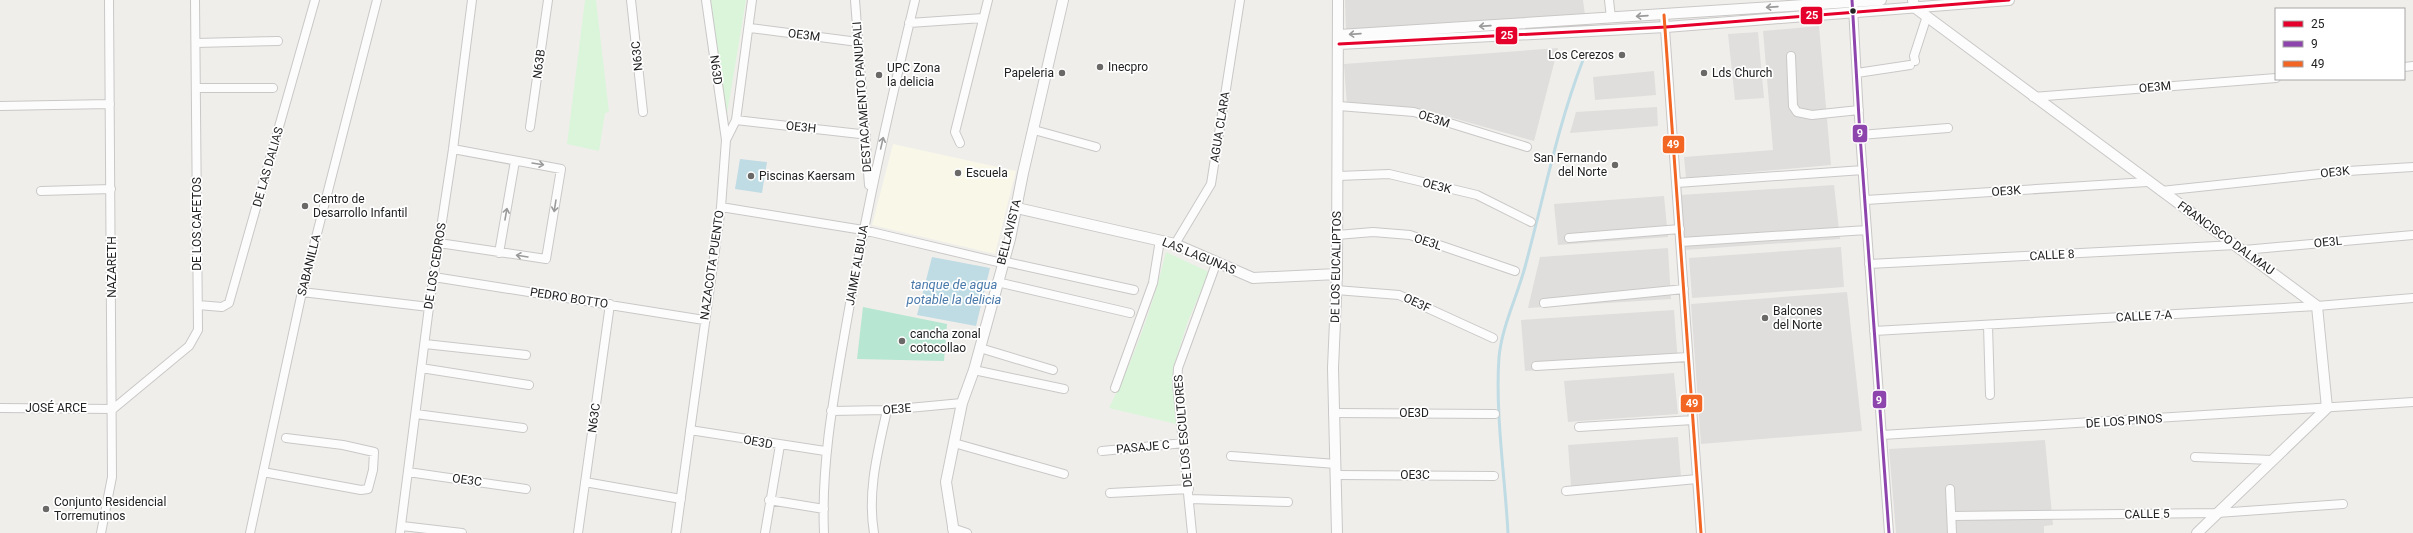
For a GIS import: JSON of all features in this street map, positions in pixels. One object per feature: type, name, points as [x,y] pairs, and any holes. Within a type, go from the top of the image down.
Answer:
[{"type":"street","name":"NAZARETH","points":[[101,533],[112,477],[113,409],[109,0]]},
{"type":"street","name":"DE LOS CAFETOS","points":[[113,409],[189,346],[198,330],[195,0]]},
{"type":"street","name":"DE LAS DALIAS","points":[[198,305],[222,306],[228,303],[314,0]]},
{"type":"street","name":"SABANILLA","points":[[250,533],[302,292],[376,0]]},
{"type":"street","name":"DE LOS CEDROS","points":[[401,529],[429,307],[453,150],[472,0]]},
{"type":"street","name":"N63B","points":[[530,127],[548,0]]},
{"type":"street","name":"N63C","points":[[631,0],[643,112]]},
{"type":"street","name":"N63D","points":[[706,0],[726,140]]},
{"type":"street","name":"NAZACOTA PUENTO","points":[[676,533],[704,320],[721,207],[726,140],[736,120],[750,28],[752,0]]},
{"type":"street","name":"DESTACAMENTO PANUPALI","points":[[855,0],[870,195]]},
{"type":"street","name":"JAIME ALBUJA","points":[[824,533],[825,451],[831,411],[870,195],[915,0]]},
{"type":"street","points":[[960,143],[955,132],[988,0]]},
{"type":"street","name":"BELLAVISTA","points":[[953,531],[946,482],[962,403],[974,370],[1016,208],[1063,0]]},
{"type":"street","name":"AGUA CLARA","points":[[1175,244],[1211,184],[1240,0]]},
{"type":"street","name":"DE LOS EUCALIPTOS","points":[[1337,533],[1336,464],[1333,412],[1337,274],[1339,106],[1338,0]]},
{"type":"street","points":[[1609,0],[1611,18]]},
{"type":"street","points":[[1339,40],[1666,27],[1881,0]]},
{"type":"street","points":[[1339,40],[1664,14],[1853,4],[2009,0]]},
{"type":"street","name":"FRANCISCO DALMAU","points":[[1914,3],[1927,16],[2033,97],[2317,306]]},
{"type":"street","points":[[1853,4],[1860,134],[1889,533]]},
{"type":"street","points":[[1664,14],[1682,242],[1688,357],[1701,533]]},
{"type":"street","points":[[1857,72],[1912,63],[1927,16]]},
{"type":"street","points":[[909,23],[983,18]]},
{"type":"street","name":"OE3M","points":[[750,28],[858,42]]},
{"type":"street","points":[[196,42],[278,41]]},
{"type":"street","points":[[1791,56],[1793,106],[1797,112],[1812,115],[1859,110]]},
{"type":"street","name":"OE3M","points":[[2033,97],[2275,78]]},
{"type":"street","points":[[196,88],[272,88]]},
{"type":"street","points":[[0,106],[110,104]]},
{"type":"street","name":"OE3M","points":[[1339,106],[1414,112],[1527,147]]},
{"type":"street","name":"OE3H","points":[[736,120],[860,134],[866,136]]},
{"type":"street","points":[[1860,134],[1948,128]]},
{"type":"street","points":[[1034,130],[1096,147]]},
{"type":"street","points":[[439,243],[546,259],[561,169],[453,150]]},
{"type":"street","points":[[499,253],[515,161]]},
{"type":"street","name":"OE3K","points":[[2161,191],[2348,171],[2413,167]]},
{"type":"street","points":[[1677,183],[1863,170]]},
{"type":"street","name":"OE3K","points":[[1338,176],[1389,174],[1477,195],[1531,222]]},
{"type":"street","name":"OE3K","points":[[1866,200],[2147,182]]},
{"type":"street","points":[[40,191],[111,189]]},
{"type":"street","points":[[721,207],[863,230],[1134,290]]},
{"type":"street","name":"LAS LAGUNAS","points":[[1016,208],[1175,244],[1216,264],[1253,278],[1337,274]]},
{"type":"street","points":[[1569,238],[1680,230]]},
{"type":"street","points":[[1682,242],[1867,230]]},
{"type":"street","name":"OE3L","points":[[1337,235],[1373,232],[1410,236],[1515,271]]},
{"type":"street","name":"OE3L","points":[[2240,248],[2413,235]]},
{"type":"street","points":[[1115,388],[1153,283],[1160,240]]},
{"type":"street","name":"CALLE 8","points":[[1869,264],[2240,248]]},
{"type":"street","name":"DE LOS ESCULTORES","points":[[1192,533],[1189,489],[1177,383],[1178,368],[1216,264]]},
{"type":"street","name":"PEDRO BOTTO","points":[[434,277],[704,320]]},
{"type":"street","points":[[997,282],[1130,313]]},
{"type":"street","points":[[1544,303],[1684,289]]},
{"type":"street","name":"OE3F","points":[[1336,290],[1399,295],[1493,338]]},
{"type":"street","points":[[302,292],[429,307]]},
{"type":"street","name":"CALLE 7-A","points":[[1874,331],[2317,306],[2413,298]]},
{"type":"street","name":"N63C","points":[[578,533],[610,304]]},
{"type":"street","points":[[2197,533],[2327,408],[2317,306]]},
{"type":"street","points":[[1988,325],[1990,395]]},
{"type":"street","points":[[425,344],[526,355]]},
{"type":"street","points":[[980,348],[1053,370]]},
{"type":"street","points":[[1536,366],[1688,357]]},
{"type":"street","points":[[421,368],[529,385]]},
{"type":"street","points":[[974,370],[1064,389]]},
{"type":"street","name":"DE LOS PINOS","points":[[1882,435],[2413,402]]},
{"type":"street","name":"OE3E","points":[[831,411],[887,410],[962,403]]},
{"type":"street","name":"JOSÉ ARCE","points":[[0,408],[113,409]]},
{"type":"street","points":[[874,533],[872,518],[874,470],[887,410]]},
{"type":"street","name":"OE3D","points":[[1333,412],[1495,414]]},
{"type":"street","points":[[416,414],[523,428]]},
{"type":"street","points":[[1579,427],[1693,420]]},
{"type":"street","name":"OE3D","points":[[690,430],[825,451]]},
{"type":"street","points":[[263,472],[360,490],[368,489],[373,470],[374,452],[343,445],[286,438]]},
{"type":"street","points":[[954,443],[1064,474]]},
{"type":"street","name":"PASAJE C","points":[[1102,451],[1184,443]]},
{"type":"street","points":[[765,533],[769,500],[780,445]]},
{"type":"street","points":[[1231,456],[1336,464]]},
{"type":"street","points":[[2195,458],[2272,460]]},
{"type":"street","name":"OE3C","points":[[408,472],[526,489]]},
{"type":"street","name":"OE3C","points":[[1336,475],[1494,476]]},
{"type":"street","points":[[1566,492],[1697,479]]},
{"type":"street","points":[[585,482],[680,499]]},
{"type":"street","points":[[1110,494],[1189,489]]},
{"type":"street","points":[[1950,489],[1952,533]]},
{"type":"street","points":[[1190,499],[1288,502]]},
{"type":"street","points":[[769,500],[824,509]]},
{"type":"street","name":"CALLE 5","points":[[1952,516],[2217,513],[2343,504]]},
{"type":"street","points":[[401,529],[462,533]]},
{"type":"street","points":[[953,531],[967,533]]},
{"type":"shaded area","points":[[1345,0],[1583,0],[1585,15],[1346,32]]},
{"type":"shaded area","points":[[1819,26],[1831,165],[1686,178],[1684,157],[1773,150],[1763,31]]},
{"type":"shaded area","points":[[1758,32],[1764,98],[1735,100],[1728,34]]},
{"type":"shaded area","points":[[1558,48],[1534,141],[1414,107],[1347,106],[1344,64]]},
{"type":"shaded area","points":[[1654,71],[1656,95],[1595,100],[1593,77]]},
{"type":"shaded area","points":[[1657,107],[1658,126],[1570,133],[1576,112]]},
{"type":"shaded area","points":[[893,144],[1016,171],[995,254],[872,225]]},
{"type":"shaded area","points":[[1834,185],[1840,239],[1685,250],[1680,195]]},
{"type":"shaded area","points":[[1664,196],[1668,237],[1558,245],[1554,204]]},
{"type":"shaded area","points":[[1841,247],[1844,287],[1692,298],[1689,258]]},
{"type":"shaded area","points":[[1668,248],[1671,299],[1528,308],[1540,257]]},
{"type":"shaded area","points":[[1847,292],[1862,431],[1701,444],[1691,304]]},
{"type":"shaded area","points":[[1674,310],[1678,363],[1525,371],[1521,320]]},
{"type":"shaded area","points":[[1674,373],[1678,414],[1568,422],[1564,381]]},
{"type":"shaded area","points":[[1678,437],[1681,478],[1571,486],[1568,445]]},
{"type":"shaded area","points":[[2045,440],[2053,525],[2044,526],[2044,533],[1896,533],[1889,449]]},
{"type":"green space","points":[[585,0],[596,0],[609,112],[605,113],[599,151],[567,144]]},
{"type":"green space","points":[[711,0],[746,0],[725,126]]},
{"type":"green space","points":[[1166,252],[1209,272],[1188,321],[1173,368],[1176,424],[1109,408],[1127,371],[1142,332]]},
{"type":"green space","name":"cancha zonal cotocollao","points":[[863,307],[947,324],[944,361],[857,359]]},
{"type":"water","name":"Piscinas Kaersam","points":[[740,159],[767,162],[762,193],[735,189]]},
{"type":"water","name":"tanque de agua potable la delicia","points":[[932,257],[990,268],[976,326],[917,315]]},
{"type":"waterway","points":[[1508,533],[1498,400],[1499,357],[1503,334],[1522,278],[1551,162],[1583,60]]},
{"type":"transit line","name":"9","points":[[1852,0],[1860,135],[1889,533]]},
{"type":"transit line","name":"25","points":[[1339,44],[1666,27],[2009,0]]},
{"type":"transit line","name":"49","points":[[1664,15],[1701,533]]},
{"type":"place","name":"Los Cerezos","points":[[1622,55]]},
{"type":"place","name":"Inecpro","points":[[1100,67]]},
{"type":"place","name":"Papeleria","points":[[1062,73]]},
{"type":"place","name":"Lds Church","points":[[1704,73]]},
{"type":"place","name":"UPC Zona la delicia","points":[[879,75]]},
{"type":"place","name":"San Fernando del Norte","points":[[1615,165]]},
{"type":"place","name":"Escuela","points":[[958,173]]},
{"type":"place","name":"Piscinas Kaersam","points":[[751,176]]},
{"type":"place","name":"Centro de Desarrollo Infantil","points":[[305,206]]},
{"type":"place","name":"Balcones del Norte","points":[[1765,318]]},
{"type":"place","name":"cancha zonal cotocollao","points":[[902,341]]},
{"type":"place","name":"Conjunto Residencial Torremutinos","points":[[46,509]]}]
